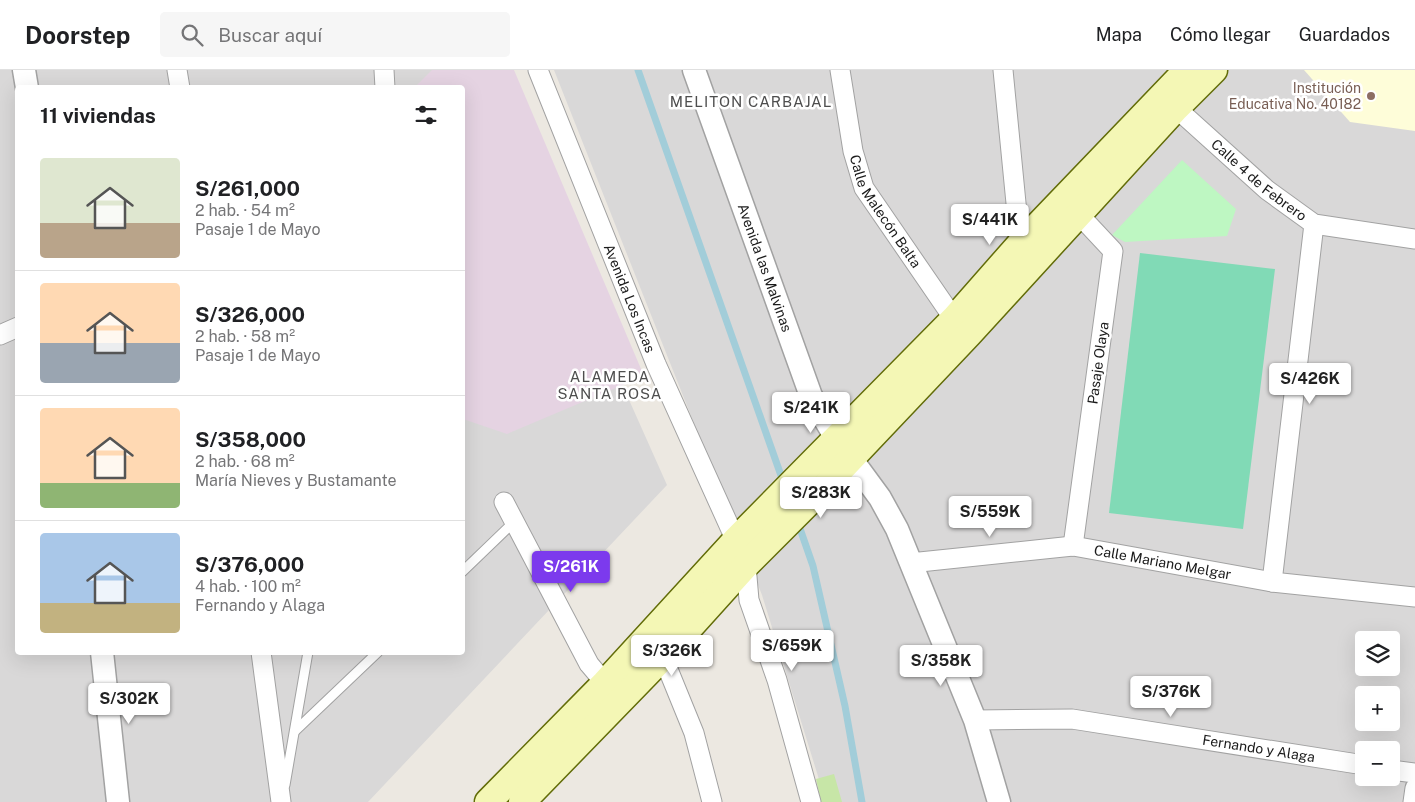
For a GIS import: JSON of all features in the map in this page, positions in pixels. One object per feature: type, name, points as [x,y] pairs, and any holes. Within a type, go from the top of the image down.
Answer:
[{"type":"main road","points":[[522,802],[614,690],[741,552],[790,521],[823,488],[843,448],[962,327],[1071,207],[1177,83],[1214,70]]},
{"type":"main road","points":[[962,327],[1020,244],[1071,207]]},
{"type":"main road","points":[[488,802],[614,690],[663,657],[741,552],[778,496],[815,459],[843,448]]},
{"type":"street","points":[[24,70],[27,85]]},
{"type":"street","points":[[177,70],[180,85]]},
{"type":"street","name":"Avenida Los Incas","points":[[538,70],[656,364],[741,552],[749,600],[777,680],[811,802]]},
{"type":"street","name":"Avenida las Malvinas","points":[[694,70],[811,396],[843,448],[880,498],[897,529],[975,720],[998,802]]},
{"type":"street","name":"Calle Malecón Balta","points":[[840,70],[853,151],[864,188],[962,327]]},
{"type":"street","points":[[1003,70],[1020,244]]},
{"type":"street","name":"Calle 4 de Febrero","points":[[1177,83],[1267,190],[1314,224],[1415,239]]},
{"type":"street","name":"Pasaje Olaya","points":[[1071,207],[1114,251],[1072,546]]},
{"type":"street","points":[[1272,582],[1314,224]]},
{"type":"street","points":[[0,335],[15,328]]},
{"type":"street","points":[[504,502],[589,664],[614,690]]},
{"type":"street","name":"Calle Mariano Melgar","points":[[910,563],[1072,546],[1272,582],[1415,598]]},
{"type":"street","points":[[102,655],[118,802]]},
{"type":"street","points":[[261,655],[281,802]]},
{"type":"street","points":[[663,657],[694,733],[712,802]]},
{"type":"street","name":"Fernando y Alaga","points":[[975,720],[1072,719],[1355,764]]},
{"type":"street","points":[[1400,771],[1415,773]]},
{"type":"street","points":[[1413,802],[1415,788]]},
{"type":"lane","points":[[465,569],[514,522]]},
{"type":"lane","points":[[281,802],[308,655]]},
{"type":"lane","points":[[295,732],[375,655]]},
{"type":"shaded area","points":[[0,70],[482,70],[667,485],[368,802],[0,802]]},
{"type":"shaded area","points":[[432,70],[514,70],[644,376],[507,434],[465,420],[465,85],[417,85]]},
{"type":"shaded area","points":[[554,70],[1415,70],[1415,802],[826,802],[762,595]]},
{"type":"shaded area","name":"Institución Educativa No. 40182","points":[[1304,70],[1415,70],[1415,131],[1350,122]]},
{"type":"green space","points":[[1182,160],[1236,209],[1227,236],[1125,242],[1112,235]]},
{"type":"green space","points":[[1140,253],[1275,269],[1243,529],[1109,513]]},
{"type":"green space","points":[[834,774],[842,802],[821,802],[816,779]]},
{"type":"waterway","points":[[638,70],[784,484]]},
{"type":"waterway","points":[[797,520],[813,566],[845,706],[862,802]]},
{"type":"place","name":"Institución Educativa No. 40182","points":[[1371,96]]},
{"type":"district","name":"MELITON CARBAJAL","points":[[751,101]]},
{"type":"district","name":"ALAMEDA SANTA ROSA","points":[[610,384]]}]
